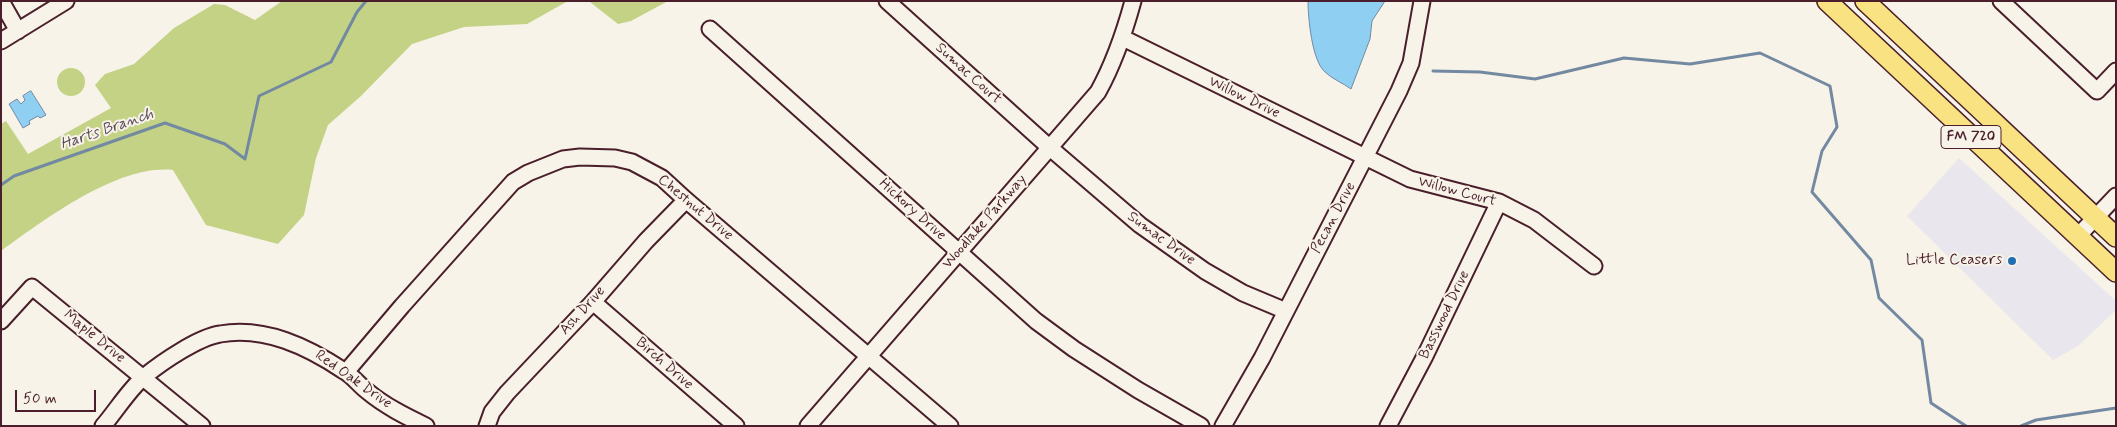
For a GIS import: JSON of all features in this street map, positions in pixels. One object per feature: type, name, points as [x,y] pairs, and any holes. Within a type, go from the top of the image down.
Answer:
[{"type":"main road","name":"FM 720","points":[[1826,1],[2116,272]]},
{"type":"main road","name":"FM 720","points":[[1865,1],[2116,237]]},
{"type":"street","points":[[2,1],[18,31]]},
{"type":"street","points":[[1,41],[66,1]]},
{"type":"street","name":"Sumac Court","points":[[887,1],[1049,147]]},
{"type":"street","name":"Woodlake Parkway","points":[[808,426],[1098,92],[1113,66],[1133,1]]},
{"type":"street","name":"Pecan Drive","points":[[1223,426],[1262,358],[1399,92],[1411,64],[1422,1]]},
{"type":"street","points":[[2001,1],[2097,91],[2116,71]]},
{"type":"street","name":"Hickory Drive","points":[[710,29],[1036,321],[1074,349],[1138,390],[1201,426]]},
{"type":"street","name":"Willow Drive","points":[[1123,38],[1366,158]]},
{"type":"street","name":"Sumac Drive","points":[[1049,147],[1140,226],[1177,252],[1243,293],[1286,311]]},
{"type":"street","name":"Chestnut Drive","points":[[346,372],[402,306],[513,182],[528,173],[563,159],[580,157],[615,158],[632,162],[662,178],[950,426]]},
{"type":"street","name":"Willow Court","points":[[1366,158],[1410,179],[1499,202],[1534,220],[1594,266]]},
{"type":"street","points":[[2078,236],[2116,196]]},
{"type":"street","name":"Ash Drive","points":[[487,426],[492,412],[646,241],[686,200]]},
{"type":"street","name":"Basswood Drive","points":[[1388,426],[1425,356],[1499,202]]},
{"type":"street","name":"Maple Drive","points":[[1,321],[32,287],[202,426]]},
{"type":"street","name":"Birch Drive","points":[[593,302],[736,426]]},
{"type":"street","name":"Red Oak Drive","points":[[103,426],[144,377],[193,344],[219,334],[236,333],[264,335],[300,345],[346,372],[368,392],[389,406],[426,426]]},
{"type":"shaded area","points":[[1959,158],[2116,301],[2116,310],[2078,346],[2053,360],[1907,216]]},
{"type":"green space","points":[[282,1],[568,1],[527,24],[464,27],[412,44],[361,96],[328,125],[316,158],[304,215],[278,244],[206,225],[173,170],[152,170],[129,176],[82,197],[38,224],[1,251],[1,124],[6,121],[28,154],[111,108],[95,85],[105,74],[134,64],[174,28],[214,4],[225,5],[255,20]]},
{"type":"green space","points":[[584,1],[668,1],[631,21],[618,24],[590,2]]},
{"type":"green space","points":[[71,68],[81,72],[85,82],[81,92],[71,96],[61,92],[57,82],[61,72]]},
{"type":"water","points":[[1308,1],[1385,1],[1372,21],[1370,39],[1351,89],[1325,72],[1317,59],[1312,39]]},
{"type":"water","points":[[31,91],[46,115],[40,118],[38,116],[29,121],[30,124],[23,128],[9,104],[17,99],[21,104],[25,100],[23,96]]},
{"type":"waterway","name":"Harts Branch","points":[[1,185],[14,176],[165,123],[225,144],[245,159],[259,96],[331,62],[357,12],[366,1]]},
{"type":"waterway","name":"Harts Branch","points":[[1433,71],[1480,72],[1535,79],[1624,58],[1690,64],[1760,53],[1830,86],[1837,127],[1822,151],[1812,192],[1871,260],[1879,298],[1922,340],[1931,403],[1966,426]]},
{"type":"waterway","name":"Harts Branch","points":[[2021,426],[2036,420],[2116,408]]},
{"type":"place","name":"Little Ceasers","points":[[2012,261]]}]
